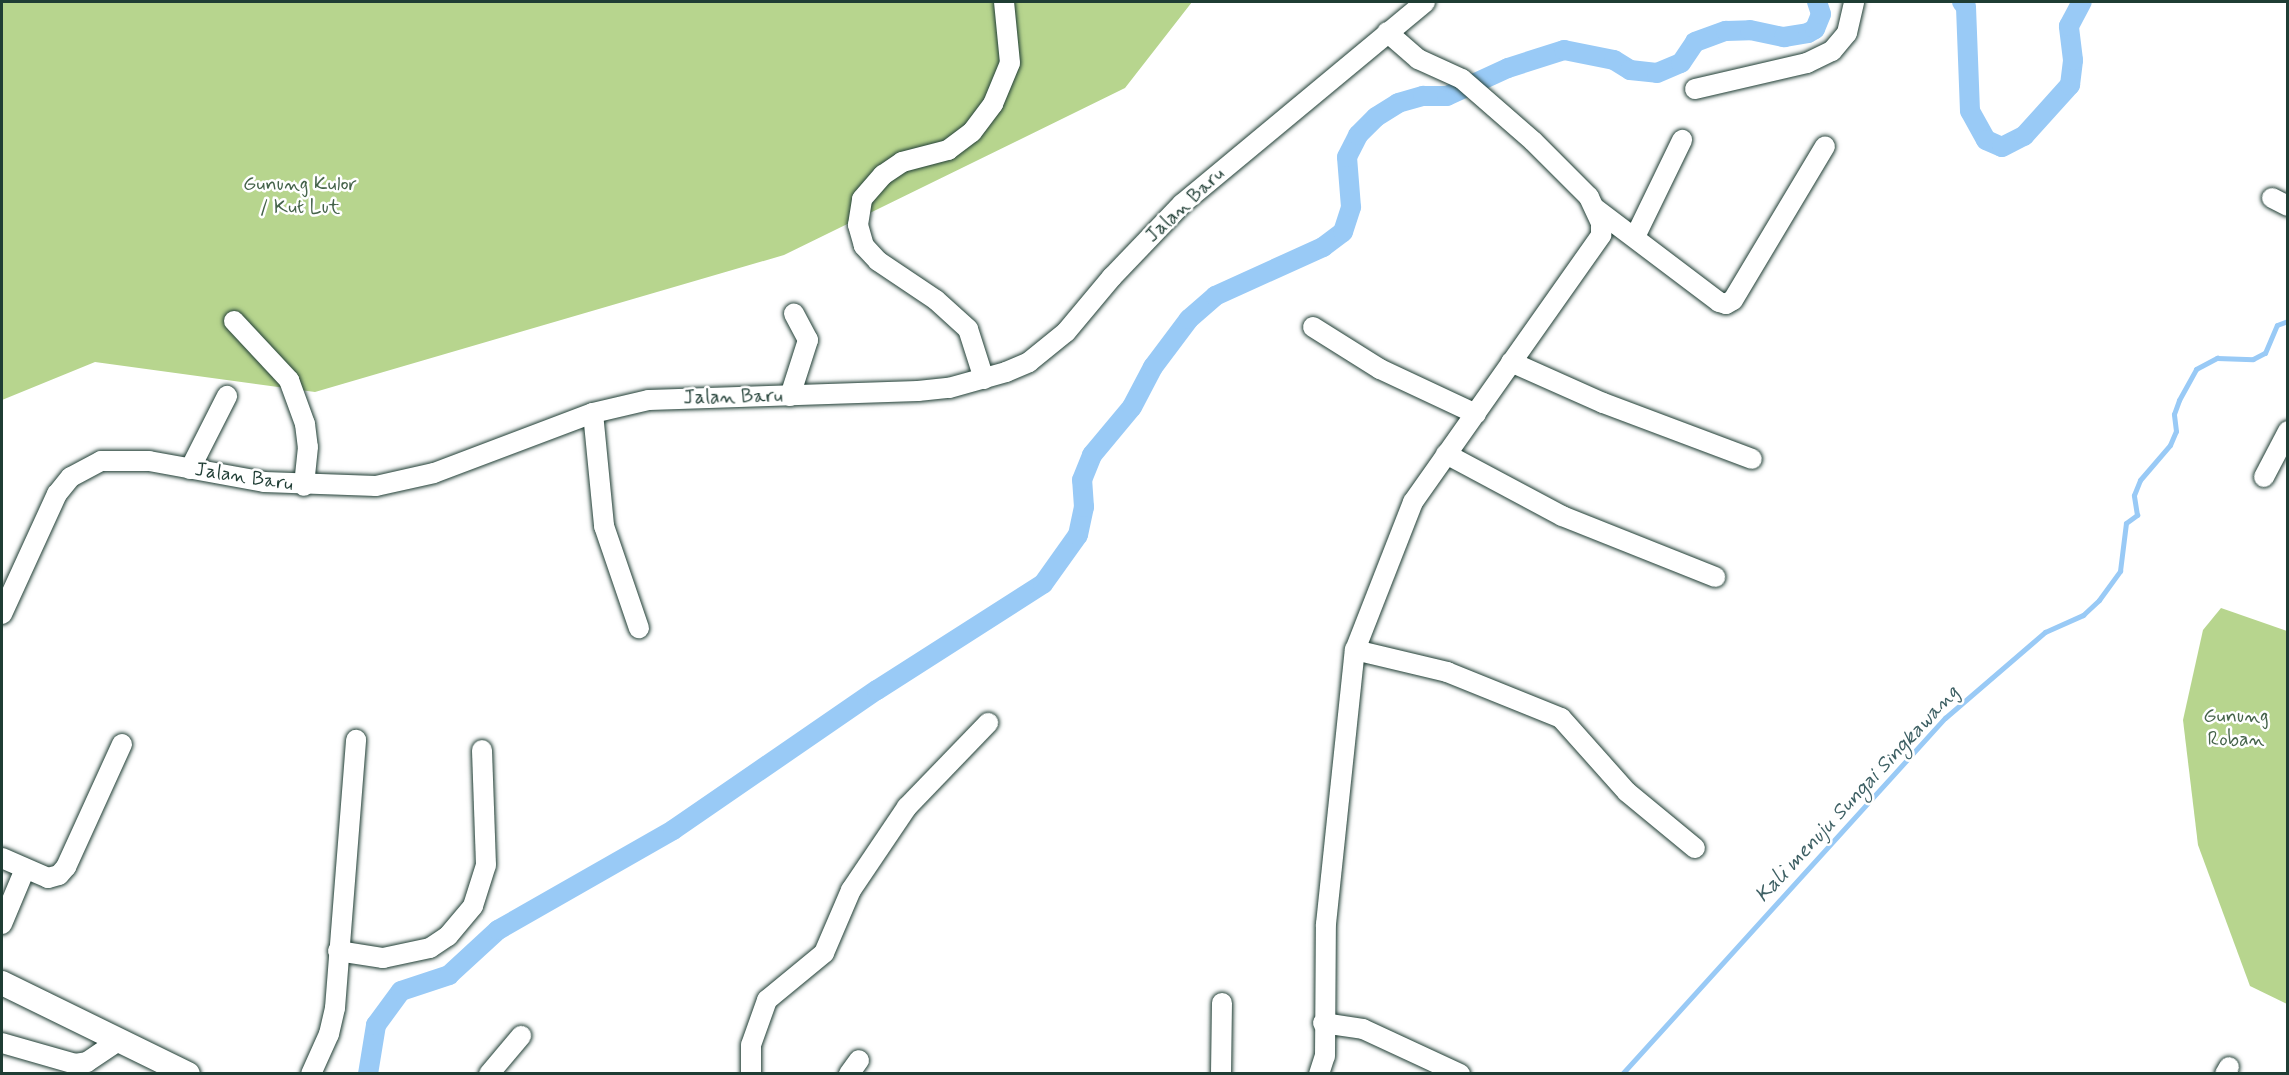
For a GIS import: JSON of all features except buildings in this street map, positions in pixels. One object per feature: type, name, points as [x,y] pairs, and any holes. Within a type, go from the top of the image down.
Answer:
[{"type":"main road","points":[[2,983],[188,1074]]},
{"type":"street","points":[[984,379],[968,328],[936,300],[878,261],[864,246],[858,225],[862,199],[888,171],[902,162],[948,150],[972,132],[993,104],[1010,63],[1004,2]]},
{"type":"street","name":"Jalan Baru","points":[[2,614],[57,494],[71,477],[101,461],[117,459],[304,486],[376,486],[434,473],[593,413],[649,400],[918,391],[984,379],[1029,362],[1060,337],[1182,204],[1425,2]]},
{"type":"street","points":[[1695,89],[1807,63],[1832,51],[1847,33],[1854,2]]},
{"type":"street","points":[[1319,1074],[1325,1056],[1323,1023],[1326,924],[1355,650],[1413,502],[1600,236],[1596,209],[1589,197],[1481,93],[1462,79],[1418,59],[1387,33]]},
{"type":"street","points":[[1635,237],[1682,140]]},
{"type":"street","points":[[1596,209],[1719,302],[1726,304],[1733,300],[1825,146]]},
{"type":"street","points":[[790,396],[808,339],[794,314]]},
{"type":"street","points":[[234,321],[289,380],[305,424],[308,447],[304,486]]},
{"type":"street","points":[[1313,327],[1380,369],[1476,414]]},
{"type":"street","points":[[1511,362],[1603,403],[1752,459]]},
{"type":"street","points":[[190,469],[228,396]]},
{"type":"street","points":[[593,413],[604,526],[639,628]]},
{"type":"street","points":[[2264,477],[2288,430]]},
{"type":"street","points":[[1446,454],[1562,516],[1715,577]]},
{"type":"street","points":[[1355,650],[1447,672],[1561,718],[1627,792],[1695,848]]},
{"type":"street","points":[[751,1074],[751,1045],[767,1000],[824,953],[851,890],[908,807],[988,723]]},
{"type":"street","points":[[311,1074],[333,1017],[356,740]]},
{"type":"street","points":[[2,858],[48,878],[66,867],[122,744]]},
{"type":"street","points":[[338,951],[383,958],[430,948],[448,936],[473,906],[486,865],[482,750]]},
{"type":"street","points":[[2,924],[25,869]]},
{"type":"street","points":[[1221,1074],[1222,1003]]},
{"type":"street","points":[[1323,1023],[1363,1029],[1460,1074]]},
{"type":"street","points":[[489,1074],[521,1036]]},
{"type":"street","points":[[2,1043],[75,1064],[87,1062],[120,1040]]},
{"type":"green space","name":"Gunung Kulor / Kut Lut","points":[[2,2],[1192,2],[1125,88],[784,255],[315,392],[95,362],[2,400]]},
{"type":"green space","name":"Gunung Roban","points":[[2221,608],[2287,631],[2287,1004],[2250,986],[2198,845],[2183,720],[2203,630]]},
{"type":"waterway","points":[[368,1074],[376,1025],[401,991],[449,975],[498,930],[673,830],[877,690],[1043,584],[1078,535],[1084,507],[1082,480],[1092,455],[1132,407],[1153,367],[1189,319],[1215,296],[1323,247],[1343,232],[1351,207],[1347,157],[1358,135],[1376,117],[1398,103],[1423,96],[1447,96],[1508,68],[1564,50],[1614,60],[1630,70],[1657,73],[1681,63],[1695,42],[1726,31],[1750,30],[1784,37],[1808,33],[1815,29],[1821,14],[1817,2]]},
{"type":"waterway","points":[[1962,2],[1966,7],[1970,111],[1986,140],[2002,147],[2024,136],[2070,85],[2073,60],[2069,26],[2082,2]]},
{"type":"waterway","name":"Kali menuju Sungai Singkawang","points":[[1622,1074],[1945,718],[2045,632],[2083,615],[2099,600],[2120,571],[2126,523],[2137,515],[2134,495],[2140,480],[2170,445],[2176,431],[2174,414],[2196,369],[2217,358],[2253,359],[2265,353],[2277,325],[2288,321]]}]
